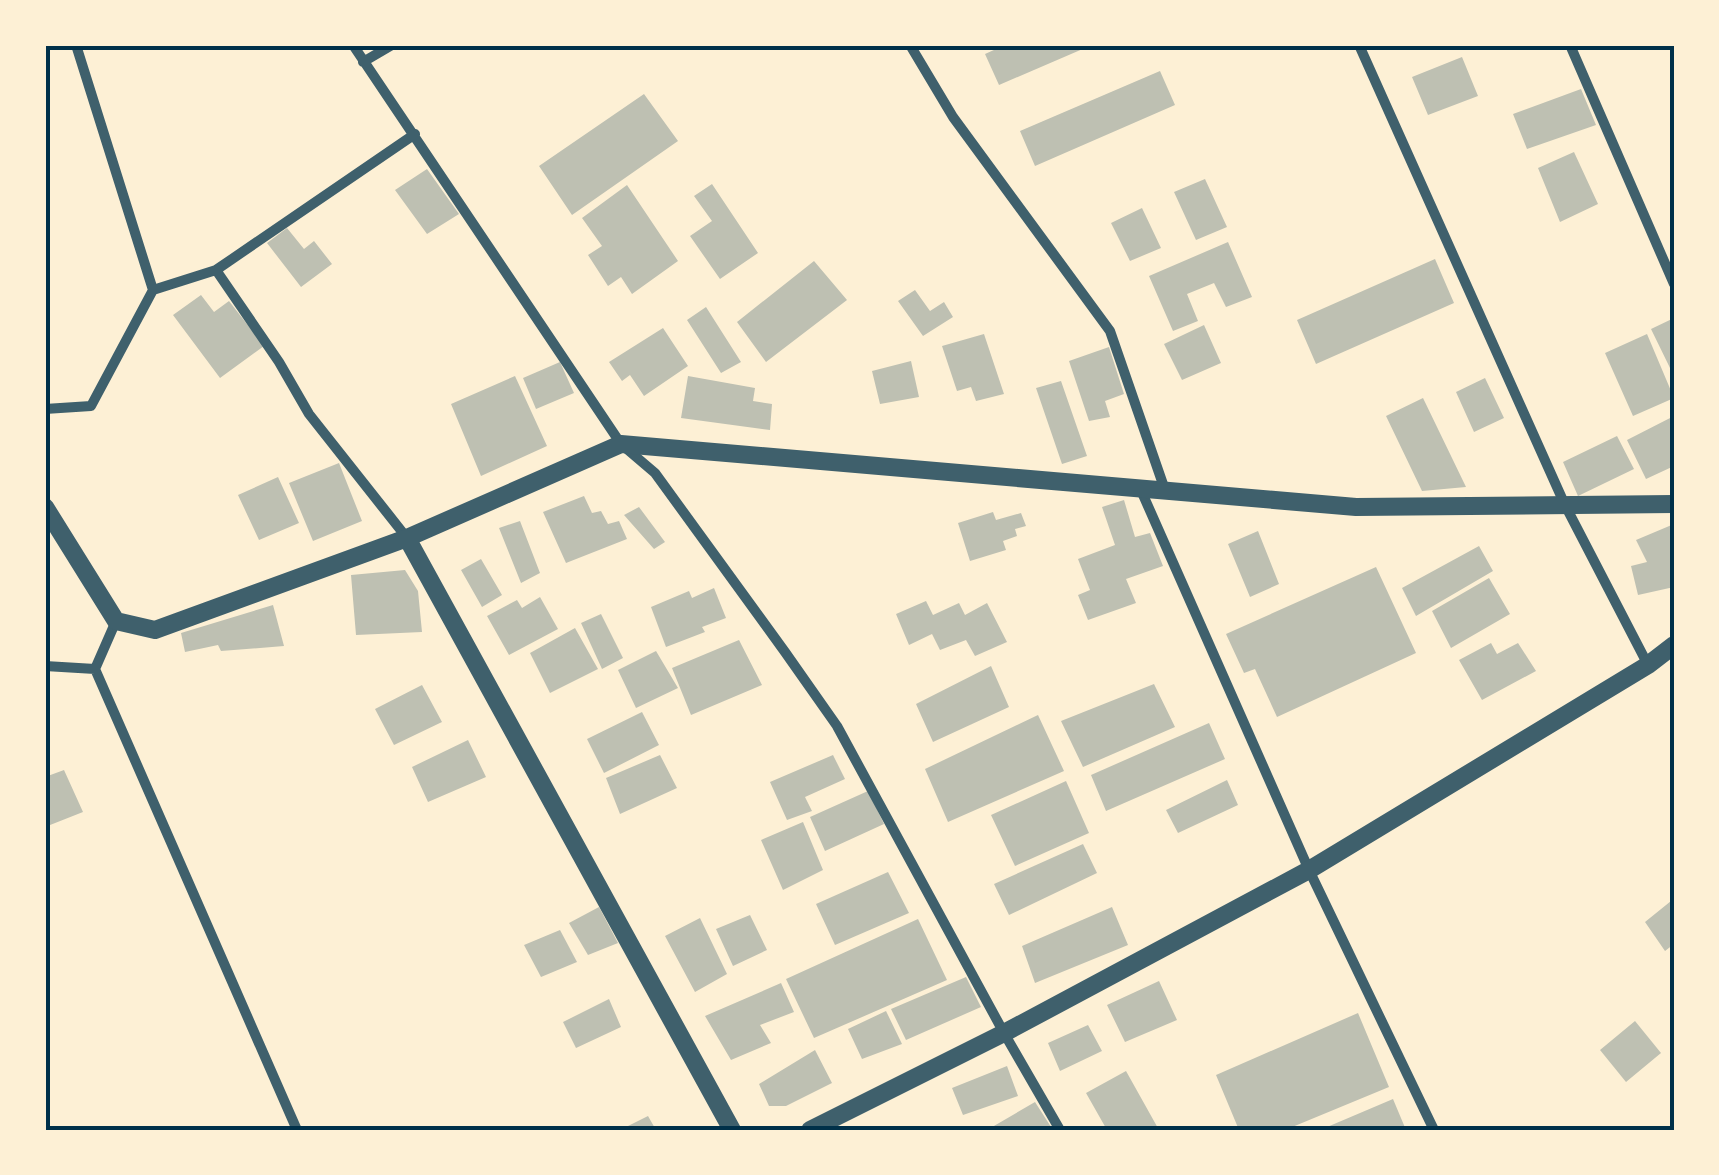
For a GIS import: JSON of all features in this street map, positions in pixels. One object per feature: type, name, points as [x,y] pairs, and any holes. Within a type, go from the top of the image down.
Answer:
[{"type":"street","points":[[76,45],[153,290]]},
{"type":"street","points":[[353,45],[621,444],[654,474],[837,726],[1060,1130]]},
{"type":"street","points":[[363,62],[392,45]]},
{"type":"street","points":[[910,45],[953,117],[1110,331],[1166,490]]},
{"type":"street","points":[[1359,45],[1565,504],[1648,665]]},
{"type":"street","points":[[1570,45],[1674,284]]},
{"type":"street","points":[[45,409],[91,406],[153,290],[216,270],[414,134]]},
{"type":"street","points":[[216,270],[280,362],[309,414],[407,538],[732,1130]]},
{"type":"street","points":[[45,507],[116,621],[156,630],[407,538],[621,444],[1356,507],[1674,504]]},
{"type":"street","points":[[1140,488],[1309,870],[1434,1130]]},
{"type":"street","points":[[116,621],[95,669],[297,1130]]},
{"type":"street","points":[[810,1130],[1004,1033],[1309,870],[1648,665],[1674,645]]},
{"type":"street","points":[[45,666],[95,669]]},
{"type":"building","points":[[1005,45],[1092,45],[999,85],[985,54]]},
{"type":"building","points":[[1462,57],[1478,96],[1428,115],[1412,77]]},
{"type":"building","points":[[1160,71],[1175,105],[1035,166],[1020,131]]},
{"type":"building","points":[[1581,89],[1596,125],[1527,149],[1513,114]]},
{"type":"building","points":[[644,94],[678,141],[572,215],[539,166]]},
{"type":"building","points":[[1574,152],[1598,204],[1560,222],[1538,168]]},
{"type":"building","points":[[427,169],[459,214],[427,234],[395,190]]},
{"type":"building","points":[[1205,179],[1227,227],[1196,240],[1174,192]]},
{"type":"building","points":[[712,184],[758,253],[720,279],[690,236],[712,221],[694,196]]},
{"type":"building","points":[[627,185],[678,261],[632,294],[621,277],[608,286],[588,255],[602,246],[582,218]]},
{"type":"building","points":[[1142,208],[1161,248],[1130,261],[1111,223]]},
{"type":"building","points":[[287,228],[304,249],[314,241],[332,264],[301,287],[267,243]]},
{"type":"building","points":[[1228,242],[1252,297],[1226,307],[1214,283],[1187,294],[1198,321],[1173,331],[1149,276]]},
{"type":"building","points":[[1435,259],[1454,303],[1316,364],[1297,320]]},
{"type":"building","points":[[814,261],[847,300],[766,362],[737,322]]},
{"type":"building","points":[[915,290],[930,311],[944,302],[953,317],[923,336],[898,301]]},
{"type":"building","points":[[201,295],[214,312],[229,301],[264,346],[220,378],[173,315]]},
{"type":"building","points":[[706,307],[741,362],[721,373],[687,320]]},
{"type":"building","points":[[1674,318],[1674,366],[1670,368],[1651,329]]},
{"type":"building","points":[[1204,325],[1221,363],[1182,380],[1164,344]]},
{"type":"building","points":[[663,328],[688,366],[644,396],[630,375],[622,381],[609,362]]},
{"type":"building","points":[[984,334],[1004,394],[976,401],[971,387],[957,391],[942,346]]},
{"type":"building","points":[[1647,334],[1674,398],[1633,416],[1605,353]]},
{"type":"building","points":[[1109,347],[1124,394],[1105,401],[1110,417],[1089,421],[1069,361]]},
{"type":"building","points":[[911,361],[919,397],[880,404],[872,371]]},
{"type":"building","points":[[560,362],[574,393],[536,409],[523,378]]},
{"type":"building","points":[[515,376],[547,446],[481,476],[451,404]]},
{"type":"building","points":[[688,376],[755,388],[753,401],[772,404],[770,430],[681,418]]},
{"type":"building","points":[[1485,378],[1504,418],[1474,432],[1456,392]]},
{"type":"building","points":[[1061,381],[1087,456],[1062,464],[1036,388]]},
{"type":"building","points":[[1423,398],[1466,487],[1422,491],[1386,416]]},
{"type":"building","points":[[1674,416],[1674,466],[1646,479],[1627,440]]},
{"type":"building","points":[[1617,436],[1634,469],[1578,496],[1563,462]]},
{"type":"building","points":[[339,463],[362,521],[313,541],[289,483]]},
{"type":"building","points":[[278,477],[299,523],[259,540],[238,495]]},
{"type":"building","points":[[584,496],[592,513],[601,511],[608,524],[619,521],[627,539],[566,563],[543,512]]},
{"type":"building","points":[[1124,500],[1135,537],[1150,533],[1163,566],[1126,579],[1136,603],[1088,620],[1078,595],[1090,590],[1078,559],[1115,545],[1102,507]]},
{"type":"building","points":[[639,507],[665,542],[654,549],[624,515]]},
{"type":"building","points":[[993,512],[996,520],[1021,513],[1026,526],[1015,529],[1017,536],[1003,541],[1006,550],[970,561],[958,523]]},
{"type":"building","points":[[520,521],[540,573],[521,583],[499,528]]},
{"type":"building","points":[[1674,524],[1674,587],[1638,595],[1631,566],[1647,562],[1636,540]]},
{"type":"building","points":[[1258,531],[1279,584],[1250,597],[1228,544]]},
{"type":"building","points":[[1479,546],[1493,571],[1416,616],[1402,588]]},
{"type":"building","points":[[481,559],[502,595],[482,607],[461,570]]},
{"type":"building","points":[[1376,567],[1416,653],[1277,717],[1255,669],[1244,673],[1226,634]]},
{"type":"building","points":[[405,570],[418,591],[422,632],[356,635],[351,575]]},
{"type":"building","points":[[1489,578],[1510,614],[1451,648],[1432,611]]},
{"type":"building","points":[[714,588],[726,618],[702,627],[705,632],[666,647],[651,607],[689,591],[692,598]]},
{"type":"building","points":[[540,597],[558,629],[509,655],[487,616],[517,600],[522,608]]},
{"type":"building","points":[[926,601],[933,615],[959,603],[965,615],[987,603],[1007,642],[975,656],[966,640],[940,650],[932,634],[909,645],[896,614]]},
{"type":"building","points":[[273,605],[284,646],[221,651],[218,645],[185,652],[181,633]]},
{"type":"building","points":[[601,614],[623,658],[602,669],[581,623]]},
{"type":"building","points":[[575,628],[598,669],[550,693],[530,653]]},
{"type":"building","points":[[739,640],[762,685],[691,715],[672,668]]},
{"type":"building","points":[[1491,643],[1497,654],[1518,643],[1536,671],[1482,700],[1459,660]]},
{"type":"building","points":[[656,651],[678,688],[636,708],[618,670]]},
{"type":"building","points":[[991,666],[1009,707],[933,742],[916,704]]},
{"type":"building","points":[[1154,684],[1175,727],[1083,767],[1061,721]]},
{"type":"building","points":[[422,685],[442,722],[394,745],[375,709]]},
{"type":"building","points":[[642,712],[659,745],[604,773],[587,739]]},
{"type":"building","points":[[1038,715],[1064,771],[948,822],[925,769]]},
{"type":"building","points":[[1209,723],[1225,759],[1106,811],[1091,775]]},
{"type":"building","points":[[468,740],[486,777],[428,802],[412,767]]},
{"type":"building","points":[[660,755],[677,788],[620,814],[606,778]]},
{"type":"building","points":[[833,755],[845,779],[805,797],[812,811],[787,820],[770,782]]},
{"type":"building","points":[[64,770],[83,812],[45,827],[45,777]]},
{"type":"building","points":[[1227,780],[1238,805],[1178,833],[1166,810]]},
{"type":"building","points":[[1066,781],[1089,833],[1015,866],[991,815]]},
{"type":"building","points":[[868,791],[884,824],[825,851],[810,817]]},
{"type":"building","points":[[803,822],[823,870],[783,890],[761,840]]},
{"type":"building","points":[[1083,844],[1097,873],[1009,915],[994,884]]},
{"type":"building","points":[[888,872],[909,913],[835,945],[816,904]]},
{"type":"building","points":[[1671,901],[1674,944],[1665,951],[1645,922]]},
{"type":"building","points":[[599,907],[618,943],[588,955],[569,923]]},
{"type":"building","points":[[1112,907],[1128,945],[1035,983],[1022,946]]},
{"type":"building","points":[[750,915],[767,950],[733,966],[716,929]]},
{"type":"building","points":[[700,918],[727,974],[695,992],[665,936]]},
{"type":"building","points":[[918,919],[947,980],[814,1038],[786,979]]},
{"type":"building","points":[[560,930],[577,962],[541,977],[524,945]]},
{"type":"building","points":[[966,977],[981,1007],[906,1040],[891,1009]]},
{"type":"building","points":[[1159,981],[1177,1020],[1125,1042],[1107,1005]]},
{"type":"building","points":[[781,983],[794,1012],[760,1025],[771,1043],[731,1060],[705,1016]]},
{"type":"building","points":[[609,999],[621,1027],[576,1048],[563,1022]]},
{"type":"building","points":[[886,1011],[902,1044],[862,1059],[848,1029]]},
{"type":"building","points":[[1358,1013],[1389,1087],[1285,1130],[1239,1130],[1216,1075]]},
{"type":"building","points":[[1635,1021],[1661,1053],[1626,1082],[1600,1050]]},
{"type":"building","points":[[1088,1025],[1102,1051],[1060,1071],[1048,1043]]},
{"type":"building","points":[[815,1050],[832,1083],[786,1106],[769,1106],[759,1084]]},
{"type":"building","points":[[1007,1066],[1018,1096],[963,1115],[952,1088]]},
{"type":"building","points":[[1126,1071],[1159,1130],[1107,1130],[1086,1093]]},
{"type":"building","points":[[1393,1099],[1406,1130],[1320,1130]]},
{"type":"building","points":[[1035,1102],[1053,1130],[987,1130]]},
{"type":"building","points":[[648,1116],[656,1130],[620,1130]]}]
